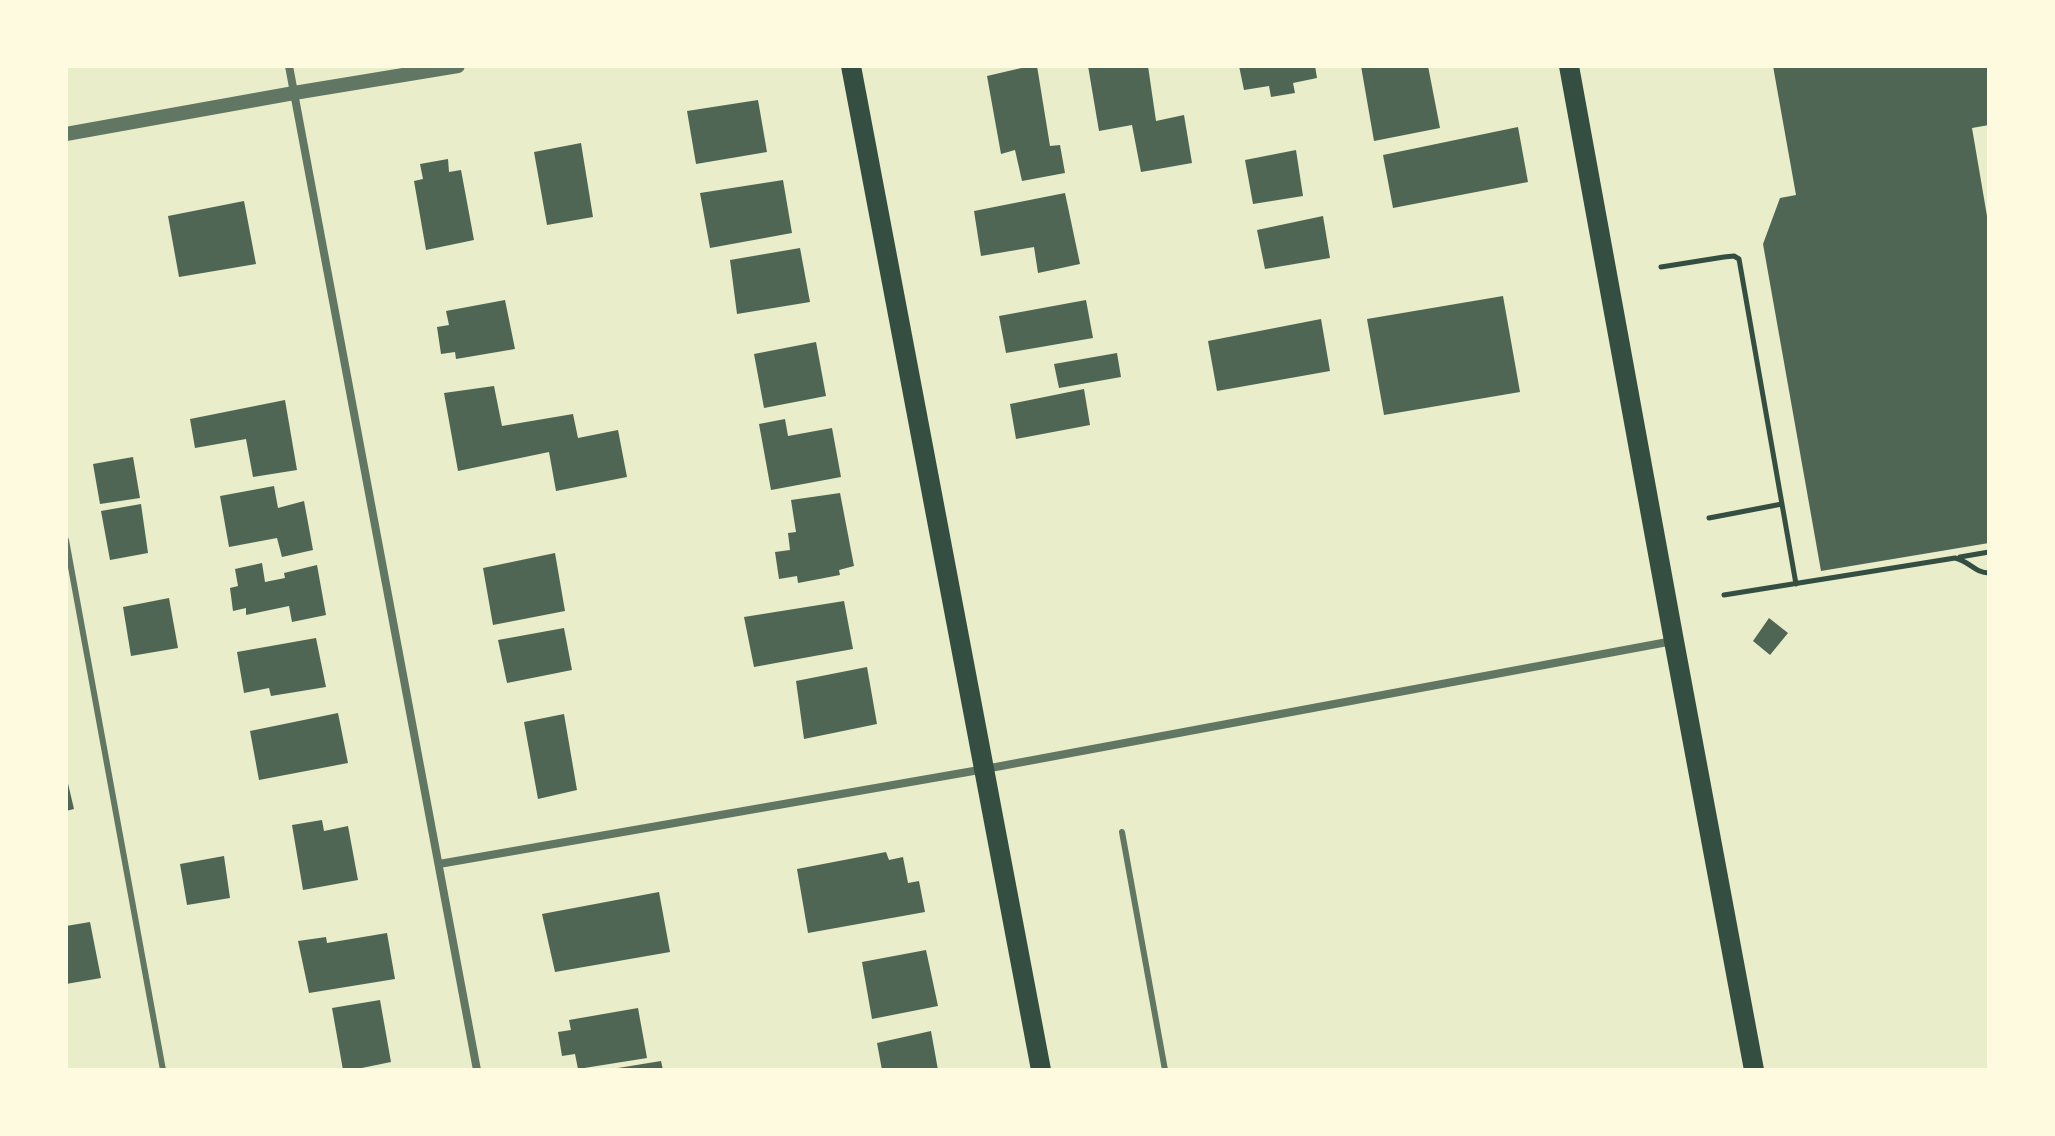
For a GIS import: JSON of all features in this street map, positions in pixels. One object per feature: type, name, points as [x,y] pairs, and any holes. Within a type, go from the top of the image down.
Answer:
[{"type":"main road","points":[[851,66],[1041,1070]]},
{"type":"main road","points":[[1569,66],[1754,1070]]},
{"type":"street","points":[[289,66],[477,1070]]},
{"type":"street","points":[[66,134],[458,66]]},
{"type":"street","points":[[439,864],[985,769],[1674,641]]},
{"type":"lane","points":[[66,540],[163,1070]]},
{"type":"lane","points":[[1122,832],[1165,1070]]},
{"type":"path","points":[[1661,267],[1724,257],[1739,259],[1796,584]]},
{"type":"path","points":[[1709,518],[1782,504]]},
{"type":"path","points":[[1724,595],[1989,552]]},
{"type":"path","points":[[1955,558],[1964,560],[1979,573],[1989,573]]},
{"type":"building","points":[[1037,66],[1050,146],[1060,145],[1065,173],[1022,181],[1015,150],[1001,154],[987,76]]},
{"type":"building","points":[[1088,66],[1148,66],[1156,121],[1184,115],[1192,163],[1141,172],[1132,125],[1099,131]]},
{"type":"building","points":[[1239,66],[1315,66],[1317,78],[1293,83],[1295,93],[1271,97],[1269,86],[1244,90]]},
{"type":"building","points":[[1361,66],[1428,66],[1440,128],[1374,141]]},
{"type":"building","points":[[1773,66],[1989,66],[1989,125],[1972,128],[1989,216],[1989,543],[1821,571],[1763,244],[1780,198],[1796,195]]},
{"type":"building","points":[[758,100],[767,152],[696,164],[687,111]]},
{"type":"building","points":[[1518,127],[1528,182],[1393,208],[1383,155]]},
{"type":"building","points":[[581,143],[593,217],[547,225],[534,152]]},
{"type":"building","points":[[1296,150],[1303,196],[1253,204],[1245,160]]},
{"type":"building","points":[[448,159],[449,172],[461,170],[474,240],[426,250],[414,181],[423,179],[420,164]]},
{"type":"building","points":[[783,180],[792,233],[710,248],[700,193]]},
{"type":"building","points":[[1065,193],[1080,264],[1038,273],[1034,247],[981,256],[974,211]]},
{"type":"building","points":[[244,201],[256,264],[179,277],[168,216]]},
{"type":"building","points":[[1323,216],[1330,258],[1265,269],[1257,230]]},
{"type":"building","points":[[800,248],[810,302],[737,314],[730,260]]},
{"type":"building","points":[[1503,296],[1520,392],[1384,415],[1367,319]]},
{"type":"building","points":[[505,300],[515,349],[456,359],[455,352],[441,354],[437,327],[449,325],[446,311]]},
{"type":"building","points":[[1086,300],[1093,338],[1006,353],[999,316]]},
{"type":"building","points":[[1321,319],[1330,371],[1217,391],[1208,341]]},
{"type":"building","points":[[816,342],[826,396],[764,408],[754,354]]},
{"type":"building","points":[[1117,353],[1121,377],[1059,388],[1054,364]]},
{"type":"building","points":[[494,386],[502,426],[573,414],[578,438],[618,430],[627,477],[556,491],[549,452],[458,471],[444,393]]},
{"type":"building","points":[[1084,389],[1090,425],[1016,439],[1010,404]]},
{"type":"building","points":[[285,400],[297,470],[253,477],[246,439],[195,448],[190,419]]},
{"type":"building","points":[[785,419],[788,436],[832,428],[841,477],[771,490],[759,424]]},
{"type":"building","points":[[133,457],[140,498],[100,504],[93,464]]},
{"type":"building","points":[[274,486],[278,508],[304,501],[313,550],[282,557],[277,538],[229,547],[220,496]]},
{"type":"building","points":[[840,493],[854,566],[839,570],[840,575],[798,583],[797,576],[779,579],[775,552],[790,550],[788,533],[796,532],[791,500]]},
{"type":"building","points":[[141,504],[148,553],[110,560],[101,511]]},
{"type":"building","points":[[555,553],[565,611],[493,625],[483,568]]},
{"type":"building","points":[[262,563],[265,582],[285,578],[284,573],[317,565],[326,615],[292,622],[289,606],[246,615],[246,608],[233,611],[230,588],[238,586],[235,569]]},
{"type":"building","points":[[169,598],[178,648],[131,656],[123,607]]},
{"type":"building","points":[[844,601],[853,649],[754,667],[744,617]]},
{"type":"building","points":[[1769,618],[1788,633],[1770,655],[1753,641]]},
{"type":"building","points":[[564,628],[572,670],[507,683],[498,640]]},
{"type":"building","points":[[316,638],[326,687],[271,696],[269,688],[244,693],[237,652]]},
{"type":"building","points":[[867,667],[877,724],[804,739],[796,681]]},
{"type":"building","points":[[338,713],[348,763],[259,780],[250,731]]},
{"type":"building","points":[[564,714],[577,790],[538,799],[524,722]]},
{"type":"building","points":[[66,775],[74,809],[66,811]]},
{"type":"building","points":[[322,820],[324,831],[348,826],[358,880],[303,890],[292,825]]},
{"type":"building","points":[[886,852],[889,860],[903,857],[908,883],[919,881],[925,912],[808,933],[797,869]]},
{"type":"building","points":[[224,856],[230,898],[187,905],[180,864]]},
{"type":"building","points":[[659,892],[670,952],[555,972],[542,914]]},
{"type":"building","points":[[90,922],[101,978],[66,984],[66,926]]},
{"type":"building","points":[[387,933],[395,979],[309,993],[298,941],[326,937],[327,943]]},
{"type":"building","points":[[926,950],[938,1006],[872,1019],[862,962]]},
{"type":"building","points":[[380,1000],[391,1062],[343,1070],[332,1008]]},
{"type":"building","points":[[638,1008],[647,1058],[578,1069],[575,1054],[562,1056],[558,1032],[571,1030],[569,1020]]},
{"type":"building","points":[[931,1031],[938,1070],[882,1070],[877,1043]]},
{"type":"building","points":[[661,1061],[663,1070],[618,1068]]}]
